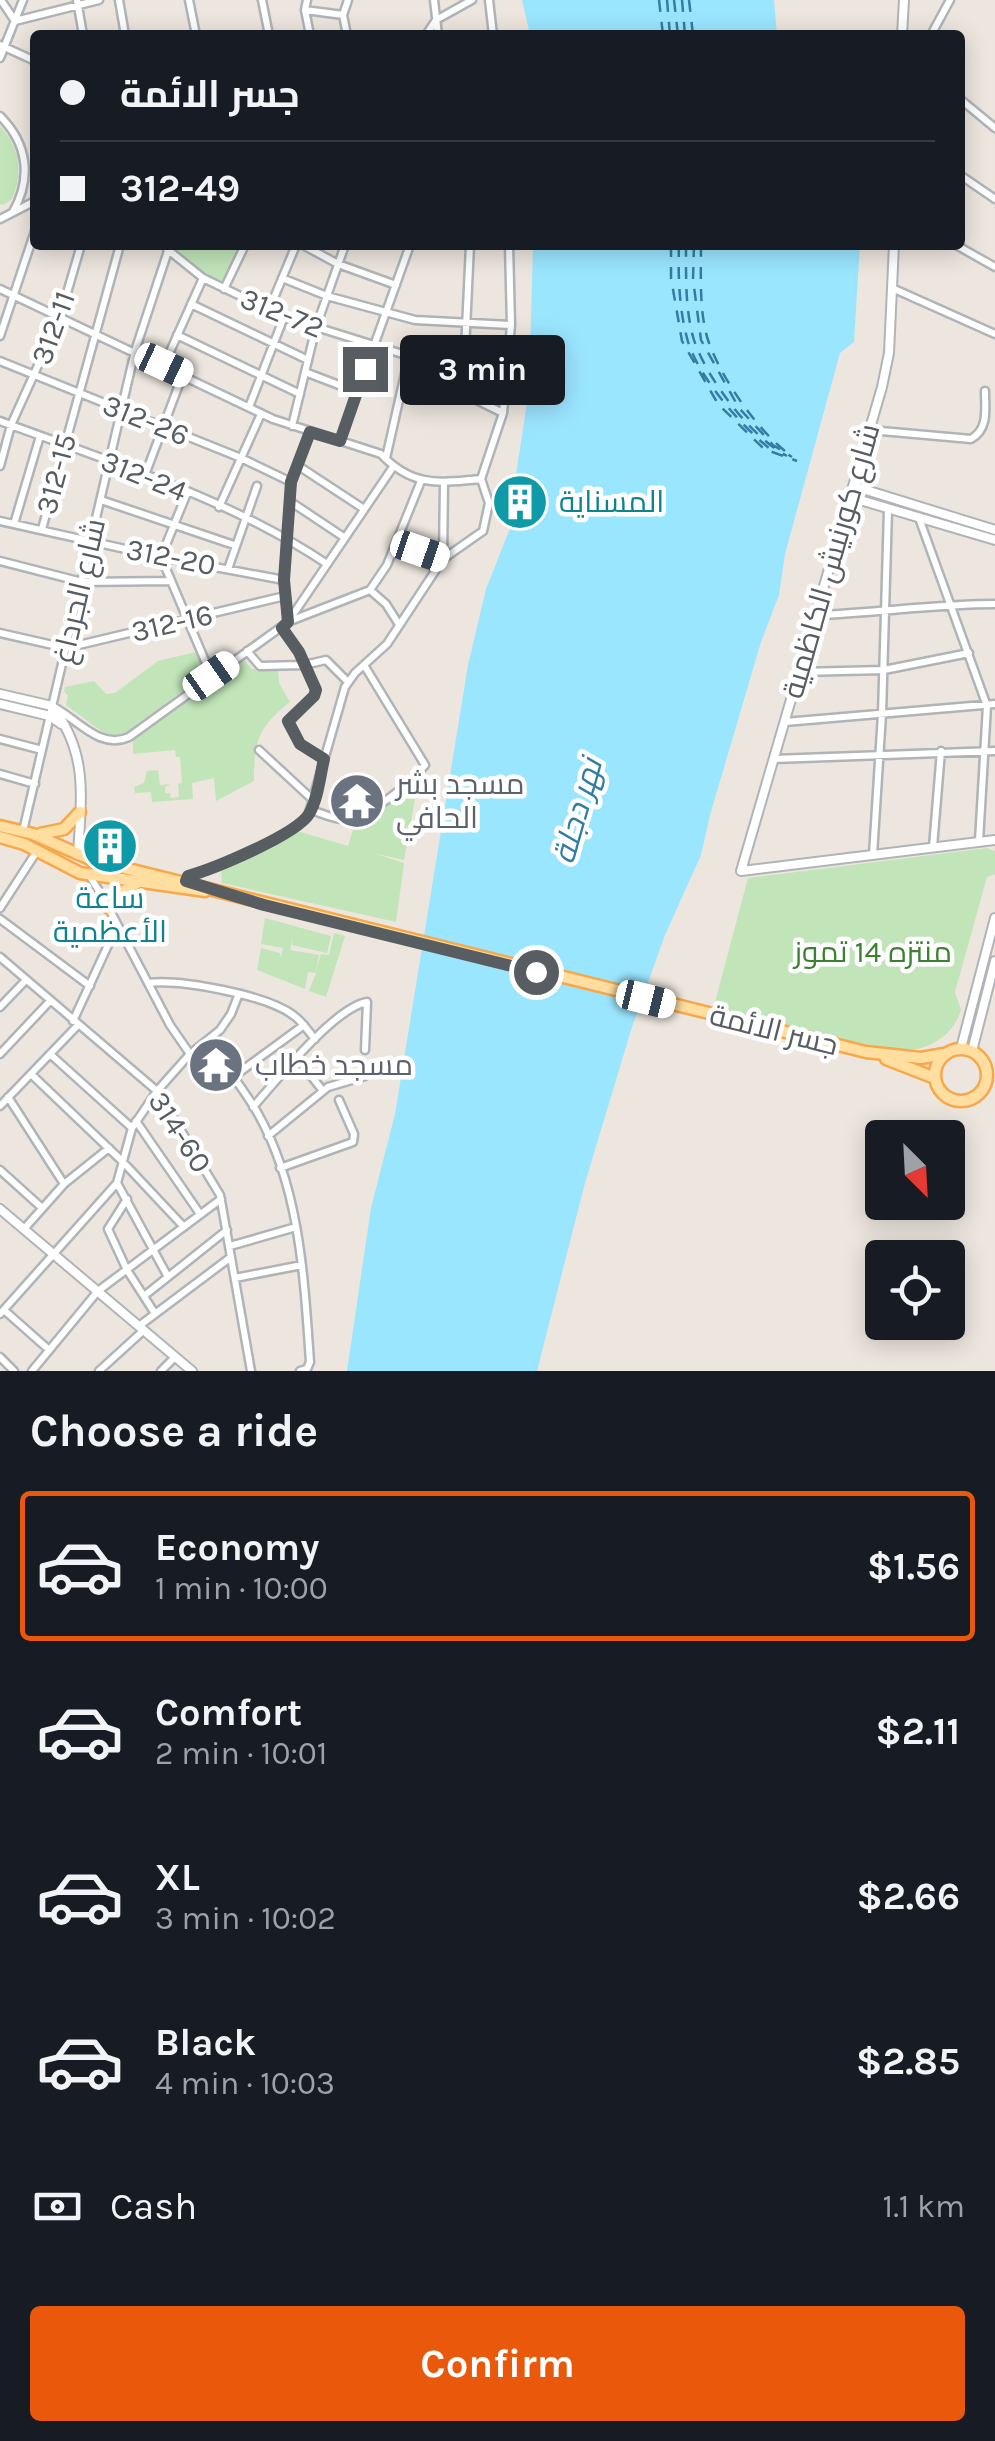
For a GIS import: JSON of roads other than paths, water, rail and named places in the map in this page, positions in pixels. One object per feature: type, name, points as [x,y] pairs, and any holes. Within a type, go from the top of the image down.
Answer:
[{"type":"main road","points":[[0,826],[54,833],[64,829],[80,812]]},
{"type":"main road","points":[[28,832],[92,860],[217,892]]},
{"type":"main road","points":[[0,837],[89,876],[217,892]]},
{"type":"main road","points":[[71,870],[78,855]]},
{"type":"main road","points":[[89,876],[92,860]]},
{"type":"main road","points":[[109,908],[125,888],[144,881]]},
{"type":"main road","name":"جسر الائمة","points":[[217,892],[866,1052],[934,1078]]},
{"type":"main road","points":[[967,1049],[982,1058],[991,1075],[990,1089],[957,1101],[942,1094],[934,1078],[944,1054],[967,1049]]},
{"type":"main road","name":"جسر الائمة","points":[[866,1052],[921,1058],[944,1054]]},
{"type":"street","points":[[1,0],[15,21]]},
{"type":"street","points":[[0,58],[23,0]]},
{"type":"street","points":[[15,21],[100,0]]},
{"type":"street","points":[[118,0],[123,30]]},
{"type":"street","points":[[189,0],[195,30]]},
{"type":"street","points":[[262,0],[268,30]]},
{"type":"street","points":[[307,0],[309,30]]},
{"type":"street","points":[[346,30],[343,15],[348,0]]},
{"type":"street","points":[[434,0],[437,30]]},
{"type":"street","points":[[429,30],[436,20],[472,0]]},
{"type":"street","points":[[489,0],[492,30]]},
{"type":"street","points":[[902,30],[904,0]]},
{"type":"street","points":[[934,30],[950,0]]},
{"type":"street","points":[[77,3],[82,30]]},
{"type":"street","points":[[305,10],[343,15]]},
{"type":"street","points":[[2,46],[30,59]]},
{"type":"street","points":[[965,103],[995,128]]},
{"type":"street","points":[[0,116],[17,137],[25,160],[24,192],[13,212]]},
{"type":"street","points":[[965,178],[995,199]]},
{"type":"street","points":[[0,218],[30,204]]},
{"type":"street","points":[[0,336],[30,247]]},
{"type":"street","name":"312-11","points":[[0,466],[11,425],[60,316],[80,250]]},
{"type":"street","name":"312-15","points":[[42,529],[119,250]]},
{"type":"street","name":"شارع الجرداغ","points":[[28,832],[42,750],[135,352],[167,250]]},
{"type":"street","name":"312-72","points":[[171,250],[202,278],[316,328],[409,356],[466,359]]},
{"type":"street","points":[[224,289],[243,250]]},
{"type":"street","points":[[269,310],[297,250]]},
{"type":"street","points":[[319,250],[338,264],[396,285]]},
{"type":"street","points":[[292,426],[316,328],[343,250]]},
{"type":"street","points":[[340,441],[408,250]]},
{"type":"street","points":[[462,392],[470,250]]},
{"type":"street","points":[[186,881],[188,876],[222,865],[296,826],[313,806],[348,682],[382,650],[443,559],[486,528],[488,499],[481,480],[503,413],[511,324],[510,250]]},
{"type":"street","name":"شارع كورنيش الكاظمية","points":[[872,855],[741,872],[889,352],[894,250]]},
{"type":"street","points":[[965,250],[995,267]]},
{"type":"street","points":[[164,365],[202,278]]},
{"type":"street","points":[[282,278],[327,296],[415,320],[511,324]]},
{"type":"street","points":[[892,288],[995,334]]},
{"type":"street","points":[[0,289],[261,414],[377,453],[392,467],[421,480],[481,480]]},
{"type":"street","points":[[191,304],[308,360]]},
{"type":"street","points":[[249,407],[284,316]]},
{"type":"street","points":[[177,335],[300,394]]},
{"type":"street","points":[[386,459],[409,356]]},
{"type":"street","name":"312-26","points":[[0,361],[291,482]]},
{"type":"street","points":[[305,372],[357,392]]},
{"type":"street","points":[[406,373],[462,392],[503,413]]},
{"type":"street","points":[[145,474],[183,374]]},
{"type":"street","points":[[868,430],[971,440],[985,424],[985,390]]},
{"type":"street","points":[[219,507],[261,414]]},
{"type":"street","name":"312-24","points":[[0,421],[145,474],[286,536],[328,564]]},
{"type":"street","points":[[310,432],[291,482],[285,624],[316,692],[288,723],[300,744],[324,759]]},
{"type":"street","points":[[14,524],[40,436]]},
{"type":"street","points":[[297,465],[364,509]]},
{"type":"street","points":[[285,624],[392,467]]},
{"type":"street","points":[[0,694],[51,711],[102,738],[120,741],[285,624],[370,590],[397,543],[421,480]]},
{"type":"street","points":[[443,559],[444,482]]},
{"type":"street","points":[[228,568],[257,486]]},
{"type":"street","points":[[853,486],[995,530]]},
{"type":"street","points":[[187,493],[161,557],[211,676]]},
{"type":"street","points":[[850,498],[995,540]]},
{"type":"street","points":[[101,500],[234,545]]},
{"type":"street","points":[[290,502],[345,538]]},
{"type":"street","points":[[888,510],[882,714],[872,855],[995,840]]},
{"type":"street","points":[[919,518],[991,705],[984,752],[980,841]]},
{"type":"street","name":"312-20","points":[[0,521],[284,580]]},
{"type":"street","points":[[397,543],[443,559]]},
{"type":"street","points":[[0,561],[82,582],[170,581]]},
{"type":"street","points":[[370,590],[386,604],[398,624]]},
{"type":"street","name":"312-16","points":[[0,633],[66,648],[285,596]]},
{"type":"street","points":[[816,615],[995,604]]},
{"type":"street","points":[[248,651],[258,666],[304,665],[326,660],[348,682]]},
{"type":"street","points":[[799,672],[884,670],[970,653]]},
{"type":"street","points":[[259,750],[313,806],[340,818],[351,818],[388,799],[425,765],[364,666]]},
{"type":"street","points":[[0,704],[51,711],[68,730],[80,760],[78,855]]},
{"type":"street","points":[[784,722],[991,705]]},
{"type":"street","points":[[0,740],[42,750]]},
{"type":"street","points":[[774,759],[995,751]]},
{"type":"street","points":[[934,847],[940,752]]},
{"type":"street","points":[[0,778],[35,784]]},
{"type":"street","points":[[0,908],[37,851]]},
{"type":"street","points":[[89,876],[190,1054]]},
{"type":"street","points":[[967,1049],[995,918]]},
{"type":"street","points":[[0,920],[90,986]]},
{"type":"street","points":[[0,1106],[75,1023],[117,927]]},
{"type":"street","name":"314-60","points":[[0,957],[158,1091],[221,1198],[251,1371]]},
{"type":"street","points":[[967,1049],[991,993],[995,961]]},
{"type":"street","points":[[0,1007],[26,980]]},
{"type":"street","points":[[148,983],[186,982],[282,1008],[315,1038]]},
{"type":"street","points":[[48,1349],[2,1312],[117,1183],[134,1124],[190,1054],[230,1016],[238,996]]},
{"type":"street","points":[[0,1054],[50,1001]]},
{"type":"street","points":[[253,1107],[315,1038],[354,1006],[367,1002],[365,1050]]},
{"type":"street","points":[[233,1077],[304,1025]]},
{"type":"street","points":[[208,1041],[253,1107],[280,1168],[302,1265],[310,1362],[302,1371]]},
{"type":"street","points":[[50,1054],[134,1124],[200,1214]]},
{"type":"street","points":[[297,1058],[323,1091]]},
{"type":"street","points":[[30,1074],[122,1160],[184,1227]]},
{"type":"street","points":[[268,1136],[323,1091],[365,1076]]},
{"type":"street","points":[[8,1097],[64,1184]]},
{"type":"street","points":[[280,1168],[353,1142],[354,1134],[339,1100]]},
{"type":"street","points":[[24,1229],[64,1184],[109,1148]]},
{"type":"street","points":[[0,1170],[41,1207]]},
{"type":"street","points":[[117,1183],[168,1277]]},
{"type":"street","points":[[32,1371],[98,1292],[221,1198]]},
{"type":"street","points":[[127,1199],[108,1229],[126,1270],[154,1312]]},
{"type":"street","points":[[0,1208],[192,1371]]},
{"type":"street","points":[[229,1246],[296,1227]]},
{"type":"street","points":[[144,1296],[227,1230]]},
{"type":"street","points":[[98,1371],[154,1312],[231,1257]]},
{"type":"street","points":[[235,1278],[302,1265]]},
{"type":"street","points":[[0,1357],[14,1371]]},
{"type":"street","points":[[161,1371],[175,1357]]},
{"type":"water","points":[[522,0],[774,0],[777,30],[529,30]]},
{"type":"water","name":"نهر دجلة","points":[[533,250],[860,250],[854,342],[840,353],[785,554],[779,595],[761,642],[701,855],[665,935],[632,1027],[585,1183],[537,1371],[347,1371],[371,1208],[395,1114],[468,665],[486,589],[509,531],[513,509],[524,502],[513,494],[529,390]]},
{"type":"place","name":"المسناية","points":[[520,502]]},
{"type":"place","name":"مسجد بشر الحافي","points":[[357,801]]},
{"type":"place","name":"ساعة الأعظمية","points":[[110,846]]},
{"type":"place","name":"مسجد خطاب","points":[[216,1065]]},
{"type":"park label","name":"منتزه 14 تموز","points":[[873,952]]}]
